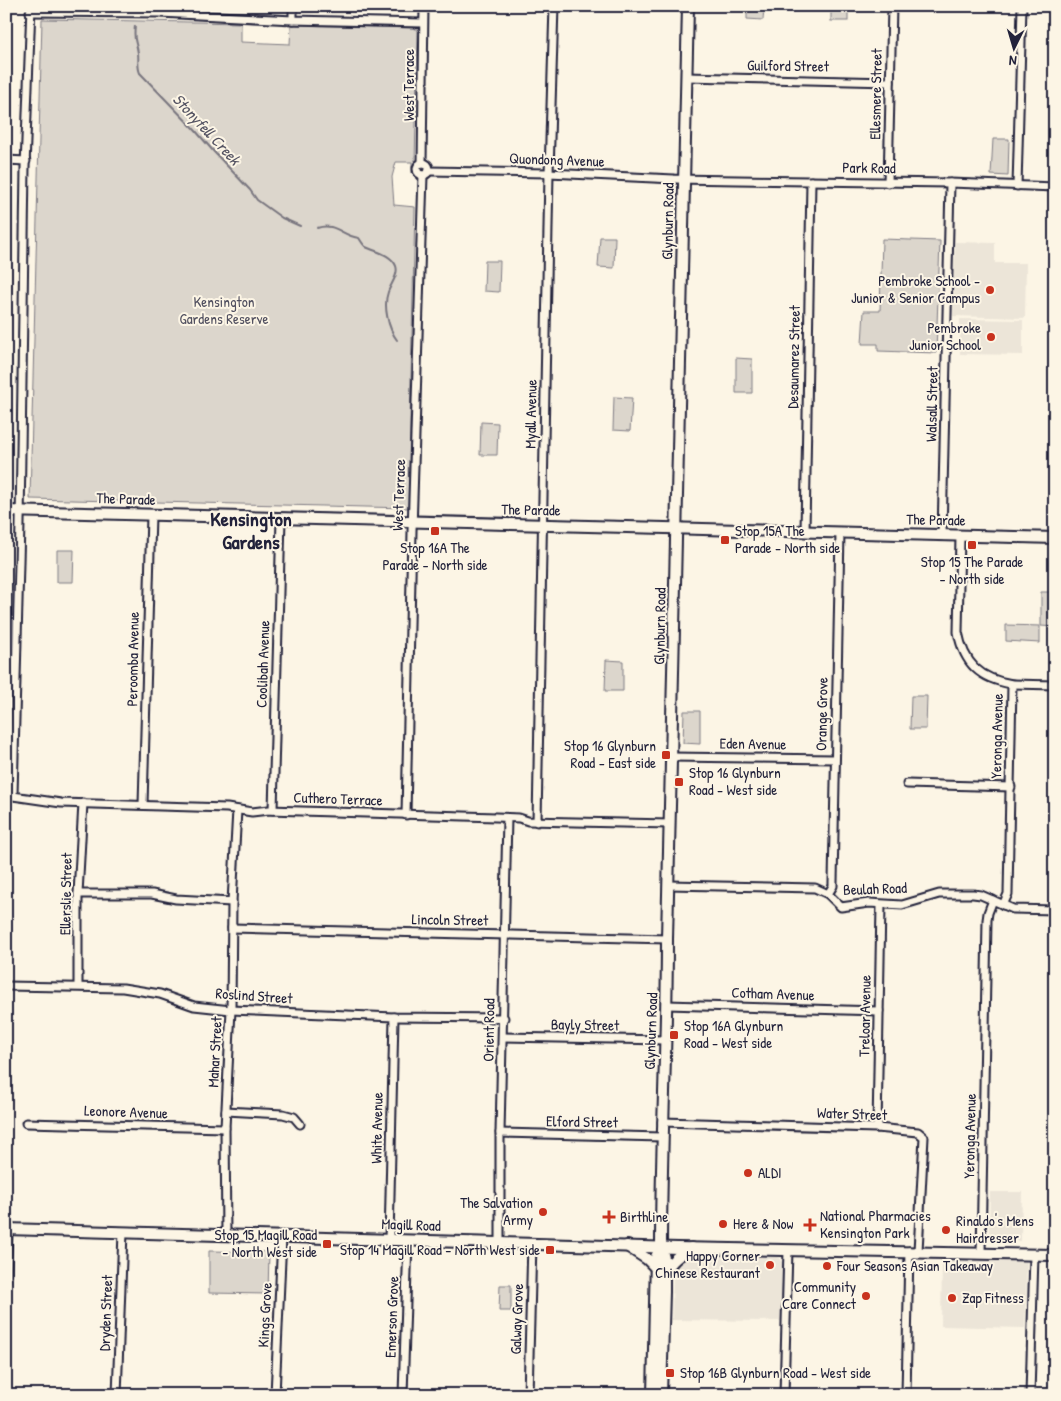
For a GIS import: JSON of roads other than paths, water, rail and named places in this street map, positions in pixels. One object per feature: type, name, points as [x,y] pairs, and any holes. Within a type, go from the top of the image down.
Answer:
[{"type":"main road","name":"Glynburn Road","points":[[653,1395],[660,1271],[664,1258],[661,1247],[662,1122],[667,1005],[668,885],[688,6]]},
{"type":"main road","name":"The Parade","points":[[6,511],[1055,538]]},
{"type":"main road","name":"Magill Road","points":[[7,1229],[692,1248],[1055,1255]]},
{"type":"main road","points":[[627,1246],[648,1259],[660,1271],[678,1256],[692,1248]]},
{"type":"main road","name":"Glynburn Road","points":[[660,1271],[661,1395]]},
{"type":"street","points":[[293,6],[293,20]]},
{"type":"street","name":"West Terrace","points":[[406,815],[412,522],[426,173],[428,166],[422,163],[424,6]]},
{"type":"street","name":"Myall Avenue","points":[[537,822],[549,173],[554,6]]},
{"type":"street","name":"Ellesmere Street","points":[[888,183],[892,6]]},
{"type":"street","points":[[1017,186],[1022,6]]},
{"type":"street","points":[[10,795],[20,511],[26,161],[31,9],[161,9],[293,20],[423,23]]},
{"type":"street","name":"Guilford Street","points":[[686,78],[890,82]]},
{"type":"street","points":[[6,160],[26,161]]},
{"type":"street","name":"Quondong Avenue","points":[[426,173],[549,173],[684,178]]},
{"type":"street","name":"Park Road","points":[[684,178],[1055,187]]},
{"type":"street","name":"Desaumarez Street","points":[[806,532],[811,181]]},
{"type":"street","name":"Walsall Street","points":[[942,536],[950,183]]},
{"type":"street","name":"Peroomba Avenue","points":[[144,805],[151,515]]},
{"type":"street","name":"Coolibah Avenue","points":[[273,810],[281,519]]},
{"type":"street","name":"Orange Grove","points":[[828,894],[834,882],[840,533]]},
{"type":"street","name":"Yeronga Avenue","points":[[960,536],[958,632],[961,648],[968,661],[979,671],[1002,682],[1012,684],[1008,894],[1003,905]]},
{"type":"street","points":[[1012,684],[1055,685]]},
{"type":"street","name":"Eden Avenue","points":[[671,757],[835,759]]},
{"type":"street","points":[[907,784],[1010,788]]},
{"type":"street","name":"Cuthero Terrace","points":[[10,795],[47,801],[227,808],[256,812],[273,810],[508,818],[537,822],[670,824]]},
{"type":"street","name":"Ellerslie Street","points":[[78,986],[78,894],[82,803]]},
{"type":"street","name":"Mahar Street","points":[[226,1235],[225,1128],[231,1010],[232,902],[237,810]]},
{"type":"street","name":"Orient Road","points":[[500,1242],[500,1134],[508,818]]},
{"type":"street","name":"Beulah Road","points":[[668,885],[815,888],[828,894],[841,907],[861,904],[902,906],[939,894],[973,894],[981,895],[1013,909],[1055,910]]},
{"type":"street","points":[[78,894],[152,894],[176,899],[232,902]]},
{"type":"street","name":"Yeronga Avenue","points":[[981,1253],[987,920],[993,900]]},
{"type":"street","name":"Treloar Avenue","points":[[877,1128],[881,905]]},
{"type":"street","name":"Lincoln Street","points":[[232,928],[667,940]]},
{"type":"street","name":"Roslind Street","points":[[6,986],[123,988],[160,994],[194,1006],[231,1010],[394,1017],[504,1018]]},
{"type":"street","name":"Cotham Avenue","points":[[667,1005],[879,1011]]},
{"type":"street","name":"White Avenue","points":[[389,1240],[394,1017]]},
{"type":"street","name":"Bayly Street","points":[[503,1037],[666,1040]]},
{"type":"street","points":[[226,1111],[283,1114],[294,1117],[300,1124]]},
{"type":"street","name":"Water Street","points":[[662,1122],[877,1128],[918,1132],[924,1137],[914,1251]]},
{"type":"street","name":"Leonore Avenue","points":[[26,1123],[225,1128]]},
{"type":"street","name":"Elford Street","points":[[500,1134],[662,1137]]},
{"type":"street","points":[[6,1281],[7,1229]]},
{"type":"street","name":"Dryden Street","points":[[117,1395],[123,1232]]},
{"type":"street","name":"Kings Grove","points":[[275,1395],[282,1237]]},
{"type":"street","name":"Emerson Grove","points":[[403,1395],[408,1240]]},
{"type":"street","name":"Galway Grove","points":[[528,1395],[532,1243]]},
{"type":"street","points":[[784,1395],[788,1250]]},
{"type":"street","points":[[906,1395],[914,1251]]},
{"type":"street","points":[[1030,1395],[1034,1255]]},
{"type":"waterway","name":"Stonyfell Creek","points":[[135,26],[140,73],[195,130],[257,200],[282,218],[300,226]]},
{"type":"waterway","name":"Stonyfell Creek","points":[[317,228],[334,228],[359,238],[366,247],[387,256],[394,262],[397,269],[388,292],[386,310],[391,329],[397,340]]},
{"type":"place","name":"Pembroke School - Junior & Senior Campus","points":[[990,290]]},
{"type":"place","name":"Pembroke Junior School","points":[[991,337]]},
{"type":"place","name":"Stop 16A The Parade - North side","points":[[435,531]]},
{"type":"place","name":"Stop 15A The Parade - North side","points":[[725,540]]},
{"type":"place","name":"Stop 15 The Parade - North side","points":[[972,545]]},
{"type":"place","name":"Stop 16 Glynburn Road - East side","points":[[666,755]]},
{"type":"place","name":"Stop 16 Glynburn Road - West side","points":[[679,782]]},
{"type":"place","name":"Stop 16A Glynburn Road - West side","points":[[674,1035]]},
{"type":"place","name":"ALDI","points":[[748,1173]]},
{"type":"place","name":"The Salvation Army","points":[[543,1212]]},
{"type":"place","name":"Birthline","points":[[609,1217]]},
{"type":"place","name":"Here & Now","points":[[723,1224]]},
{"type":"place","name":"National Pharmacies Kensington Park","points":[[810,1225]]},
{"type":"place","name":"Rinaldo's Mens Hairdresser","points":[[946,1230]]},
{"type":"place","name":"Stop 15 Magill Road - North West side","points":[[327,1244]]},
{"type":"place","name":"Stop 14 Magill Road - North West side","points":[[550,1250]]},
{"type":"place","name":"Happy Corner Chinese Restaurant","points":[[770,1265]]},
{"type":"place","name":"Four Seasons Asian Takeaway","points":[[827,1266]]},
{"type":"place","name":"Community Care Connect","points":[[866,1296]]},
{"type":"place","name":"Zap Fitness","points":[[952,1298]]},
{"type":"place","name":"Stop 16B Glynburn Road - West side","points":[[670,1373]]},
{"type":"district","name":"Kensington Gardens","points":[[251,530]]},
{"type":"park label","name":"Kensington Gardens Reserve","points":[[224,310]]}]
